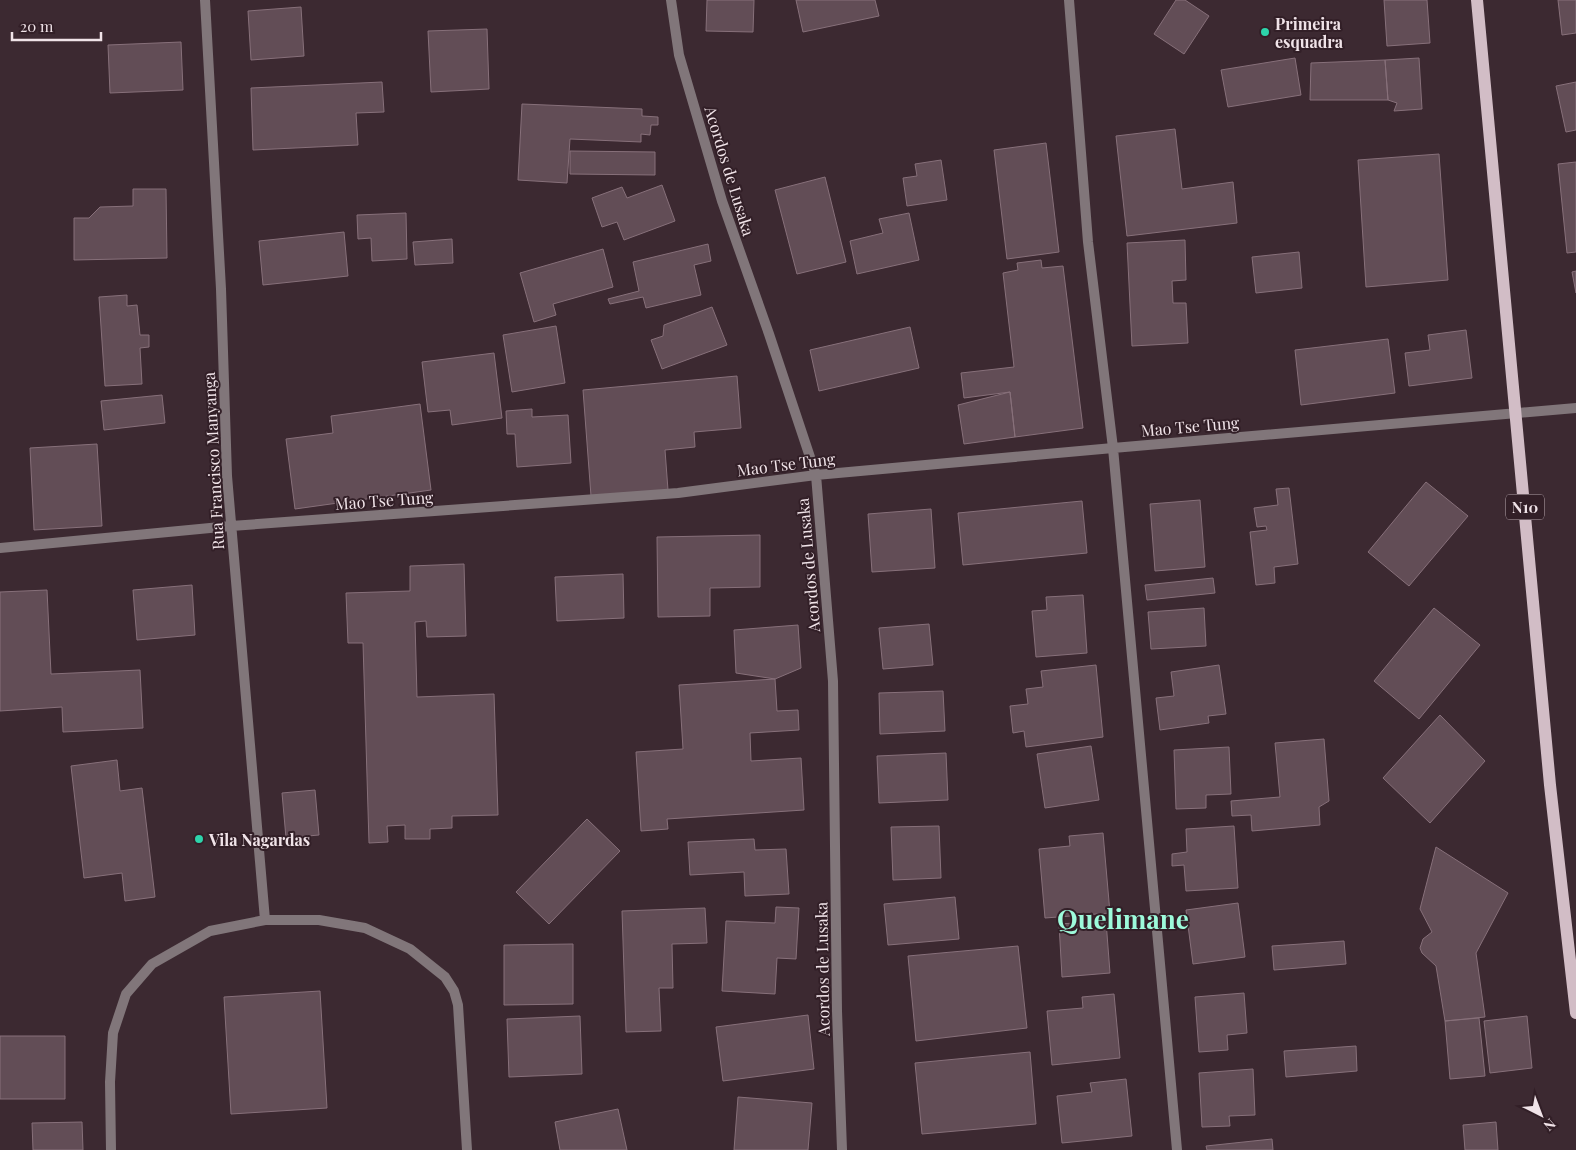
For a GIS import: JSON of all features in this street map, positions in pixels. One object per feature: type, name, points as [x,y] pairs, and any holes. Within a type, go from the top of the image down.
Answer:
[{"type":"main road","name":"N10","points":[[1477,0],[1550,785],[1576,1013]]},
{"type":"street","name":"Rua Francisco Manyanga","points":[[204,0],[221,289],[226,476],[265,920]]},
{"type":"street","name":"Acordos de Lusaka","points":[[671,0],[679,55],[722,201],[816,475],[833,681],[837,1011],[842,1150]]},
{"type":"street","points":[[1069,0],[1088,242],[1113,448],[1176,1150]]},
{"type":"street","name":"Mao Tse Tung","points":[[0,548],[231,526],[678,493],[816,475],[1576,408]]},
{"type":"street","points":[[111,1150],[110,1082],[113,1033],[126,994],[152,964],[210,931],[265,920],[319,920],[365,928],[410,949],[444,977],[454,991],[458,1005],[467,1150]]},
{"type":"building","points":[[707,0],[754,0],[753,32],[706,31]]},
{"type":"building","points":[[796,0],[875,0],[879,16],[803,32]]},
{"type":"building","points":[[1176,0],[1185,0],[1209,16],[1184,54],[1154,34]]},
{"type":"building","points":[[1384,0],[1427,0],[1430,43],[1387,46]]},
{"type":"building","points":[[1558,0],[1576,0],[1576,33],[1562,35]]},
{"type":"building","points":[[301,7],[304,56],[251,60],[248,11]]},
{"type":"building","points":[[487,29],[489,89],[431,92],[428,31]]},
{"type":"building","points":[[181,42],[183,90],[110,93],[108,45]]},
{"type":"building","points":[[1295,58],[1301,95],[1228,107],[1221,70]]},
{"type":"building","points":[[1419,58],[1422,109],[1394,111],[1397,103],[1388,100],[1385,60]]},
{"type":"building","points":[[1385,60],[1388,100],[1310,100],[1311,63]]},
{"type":"building","points":[[382,82],[384,112],[356,113],[358,145],[253,150],[251,88]]},
{"type":"building","points":[[1576,82],[1576,130],[1566,132],[1556,86]]},
{"type":"building","points":[[522,104],[642,109],[642,116],[658,117],[658,125],[651,125],[650,135],[641,134],[641,142],[570,139],[567,183],[518,180]]},
{"type":"building","points":[[1175,129],[1182,189],[1233,182],[1237,223],[1127,236],[1116,136]]},
{"type":"building","points":[[1046,143],[1059,252],[1007,259],[994,150]]},
{"type":"building","points":[[570,151],[655,152],[655,175],[570,174]]},
{"type":"building","points":[[1439,154],[1448,280],[1366,287],[1358,160]]},
{"type":"building","points":[[941,160],[947,200],[907,206],[903,178],[917,176],[915,164]]},
{"type":"building","points":[[1576,162],[1576,252],[1567,253],[1558,164]]},
{"type":"building","points":[[825,177],[846,262],[797,274],[775,190]]},
{"type":"building","points":[[662,185],[675,221],[624,240],[617,222],[602,227],[592,198],[622,187],[627,198]]},
{"type":"building","points":[[133,189],[166,189],[167,258],[74,260],[74,218],[89,218],[100,207],[133,206]]},
{"type":"building","points":[[406,213],[407,259],[372,261],[371,238],[358,239],[357,215]]},
{"type":"building","points":[[909,213],[919,260],[857,274],[850,241],[883,233],[879,219]]},
{"type":"building","points":[[344,232],[348,276],[263,285],[259,241]]},
{"type":"building","points":[[452,239],[453,263],[415,265],[413,242]]},
{"type":"building","points":[[1185,240],[1186,280],[1172,281],[1173,303],[1186,303],[1188,343],[1132,346],[1127,243]]},
{"type":"building","points":[[708,244],[711,261],[694,265],[701,295],[646,308],[643,297],[610,304],[608,299],[639,291],[633,262]]},
{"type":"building","points":[[603,249],[613,287],[553,304],[556,315],[534,322],[520,273]]},
{"type":"building","points":[[1299,252],[1302,288],[1256,293],[1252,257]]},
{"type":"building","points":[[1041,260],[1042,268],[1063,266],[1083,428],[1015,437],[1010,392],[964,398],[961,373],[1014,367],[1003,273],[1018,270],[1017,263]]},
{"type":"building","points":[[1576,271],[1576,293],[1572,272]]},
{"type":"building","points":[[127,295],[127,306],[137,305],[140,335],[149,335],[149,347],[140,348],[142,384],[105,386],[99,297]]},
{"type":"building","points":[[712,307],[727,345],[662,369],[651,340],[663,336],[664,325]]},
{"type":"building","points":[[556,326],[565,383],[512,392],[503,335]]},
{"type":"building","points":[[910,327],[919,368],[819,391],[810,350]]},
{"type":"building","points":[[1466,330],[1472,378],[1409,386],[1405,353],[1430,350],[1428,335]]},
{"type":"building","points":[[1388,339],[1395,393],[1301,405],[1295,350]]},
{"type":"building","points":[[494,353],[502,418],[452,425],[450,410],[428,412],[422,362]]},
{"type":"building","points":[[737,376],[741,428],[694,432],[695,447],[665,450],[668,490],[591,496],[583,390]]},
{"type":"building","points":[[1010,392],[1015,437],[964,444],[958,405]]},
{"type":"building","points":[[162,395],[165,423],[104,430],[101,401]]},
{"type":"building","points":[[420,404],[431,490],[295,509],[286,439],[333,433],[331,416]]},
{"type":"building","points":[[532,409],[532,417],[568,415],[571,463],[517,467],[515,434],[507,434],[506,411]]},
{"type":"building","points":[[97,444],[102,526],[34,530],[30,448]]},
{"type":"building","points":[[1426,482],[1468,516],[1409,586],[1368,552]]},
{"type":"building","points":[[1289,488],[1298,564],[1274,567],[1275,583],[1256,585],[1250,532],[1267,530],[1266,526],[1257,527],[1254,508],[1278,505],[1276,489]]},
{"type":"building","points":[[1200,500],[1205,567],[1155,571],[1150,504]]},
{"type":"building","points":[[1082,501],[1087,553],[963,565],[958,513]]},
{"type":"building","points":[[931,509],[935,568],[872,572],[868,514]]},
{"type":"building","points":[[760,535],[760,587],[710,588],[710,616],[658,617],[657,537]]},
{"type":"building","points":[[464,564],[466,636],[427,637],[426,621],[415,622],[417,697],[494,694],[498,815],[452,816],[452,828],[430,829],[430,839],[405,839],[405,825],[387,826],[388,842],[369,843],[363,643],[348,643],[346,593],[410,591],[410,566]]},
{"type":"building","points":[[623,574],[624,618],[557,621],[555,577]]},
{"type":"building","points":[[1213,578],[1215,593],[1147,600],[1145,585]]},
{"type":"building","points":[[192,585],[195,635],[137,640],[133,590]]},
{"type":"building","points":[[47,590],[51,674],[140,670],[143,728],[63,732],[62,707],[0,711],[0,592]]},
{"type":"building","points":[[1083,595],[1087,653],[1036,657],[1032,611],[1047,610],[1046,597]]},
{"type":"building","points":[[1204,608],[1206,646],[1151,649],[1148,612]]},
{"type":"building","points":[[1434,608],[1480,645],[1419,719],[1374,681]]},
{"type":"building","points":[[929,624],[933,665],[883,669],[879,628]]},
{"type":"building","points":[[798,625],[801,668],[775,679],[736,673],[734,630]]},
{"type":"building","points":[[1096,665],[1103,737],[1026,747],[1024,731],[1013,733],[1010,706],[1028,704],[1026,689],[1043,687],[1041,671]]},
{"type":"building","points":[[1219,665],[1226,714],[1208,716],[1209,723],[1160,730],[1156,698],[1174,696],[1171,672]]},
{"type":"building","points":[[775,679],[777,711],[798,710],[799,730],[750,733],[751,761],[801,758],[804,810],[667,819],[668,829],[641,831],[636,752],[683,749],[679,685]]},
{"type":"building","points":[[943,691],[945,731],[880,734],[879,693]]},
{"type":"building","points":[[1440,715],[1485,761],[1430,823],[1383,778]]},
{"type":"building","points":[[1324,739],[1329,801],[1319,807],[1320,825],[1252,831],[1251,815],[1232,816],[1231,801],[1280,797],[1275,743]]},
{"type":"building","points":[[1091,746],[1099,800],[1045,808],[1037,754]]},
{"type":"building","points":[[1229,747],[1231,794],[1206,795],[1206,808],[1176,809],[1174,750]]},
{"type":"building","points":[[946,753],[948,800],[879,803],[877,756]]},
{"type":"building","points":[[117,760],[120,791],[142,788],[155,897],[125,901],[122,873],[84,878],[71,766]]},
{"type":"building","points":[[315,790],[319,835],[286,838],[282,793]]},
{"type":"building","points":[[587,819],[620,851],[549,924],[516,892]]},
{"type":"building","points":[[939,826],[941,878],[893,880],[891,827]]},
{"type":"building","points":[[1234,826],[1238,888],[1186,891],[1184,865],[1172,866],[1172,854],[1187,852],[1186,829]]},
{"type":"building","points":[[1103,833],[1110,913],[1045,918],[1039,849],[1070,846],[1069,836]]},
{"type":"building","points":[[754,839],[755,850],[786,849],[789,894],[745,896],[744,872],[690,875],[688,842]]},
{"type":"building","points":[[1436,847],[1508,893],[1476,953],[1485,1017],[1445,1021],[1436,966],[1422,953],[1420,948],[1423,939],[1432,932],[1420,909]]},
{"type":"building","points":[[955,897],[959,939],[888,945],[884,904]]},
{"type":"building","points":[[1238,903],[1245,957],[1193,964],[1186,910]]},
{"type":"building","points":[[776,907],[799,908],[796,959],[777,958],[775,994],[722,991],[726,921],[775,923]]},
{"type":"building","points":[[705,908],[707,943],[672,944],[673,988],[659,988],[661,1031],[626,1032],[622,911]]},
{"type":"building","points":[[1106,921],[1110,973],[1062,977],[1059,924]]},
{"type":"building","points":[[1344,941],[1346,964],[1274,970],[1272,946]]},
{"type":"building","points":[[573,944],[573,1004],[504,1005],[504,945]]},
{"type":"building","points":[[1018,946],[1027,1028],[916,1041],[908,956]]},
{"type":"building","points":[[320,991],[327,1108],[231,1114],[224,997]]},
{"type":"building","points":[[1244,993],[1247,1033],[1227,1035],[1228,1050],[1199,1052],[1195,997]]},
{"type":"building","points":[[1114,994],[1120,1058],[1052,1065],[1047,1011],[1083,1008],[1082,997]]},
{"type":"building","points":[[808,1015],[814,1069],[723,1081],[716,1027]]},
{"type":"building","points":[[580,1016],[582,1074],[509,1077],[507,1019]]},
{"type":"building","points":[[1527,1016],[1532,1068],[1490,1073],[1484,1021]]},
{"type":"building","points":[[1479,1018],[1485,1076],[1450,1079],[1445,1021]]},
{"type":"building","points":[[0,1036],[65,1036],[65,1099],[0,1099]]},
{"type":"building","points":[[1356,1046],[1357,1071],[1286,1077],[1284,1051]]},
{"type":"building","points":[[1030,1052],[1036,1124],[922,1134],[915,1063]]},
{"type":"building","points":[[1253,1069],[1255,1115],[1229,1116],[1230,1126],[1202,1127],[1199,1073]]},
{"type":"building","points":[[1126,1079],[1132,1136],[1062,1143],[1057,1096],[1092,1092],[1090,1083]]},
{"type":"building","points":[[738,1097],[812,1103],[808,1150],[734,1150]]},
{"type":"building","points":[[618,1109],[627,1150],[560,1150],[555,1122]]},
{"type":"building","points":[[82,1122],[83,1150],[33,1150],[32,1123]]},
{"type":"building","points":[[1496,1122],[1498,1150],[1465,1150],[1463,1125]]},
{"type":"building","points":[[1272,1139],[1273,1150],[1207,1150],[1206,1146]]},
{"type":"place","name":"Primeira esquadra","points":[[1265,32]]},
{"type":"place","name":"Vila Nagardas","points":[[199,839]]},
{"type":"district","name":"Quelimane","points":[[1123,918]]}]
